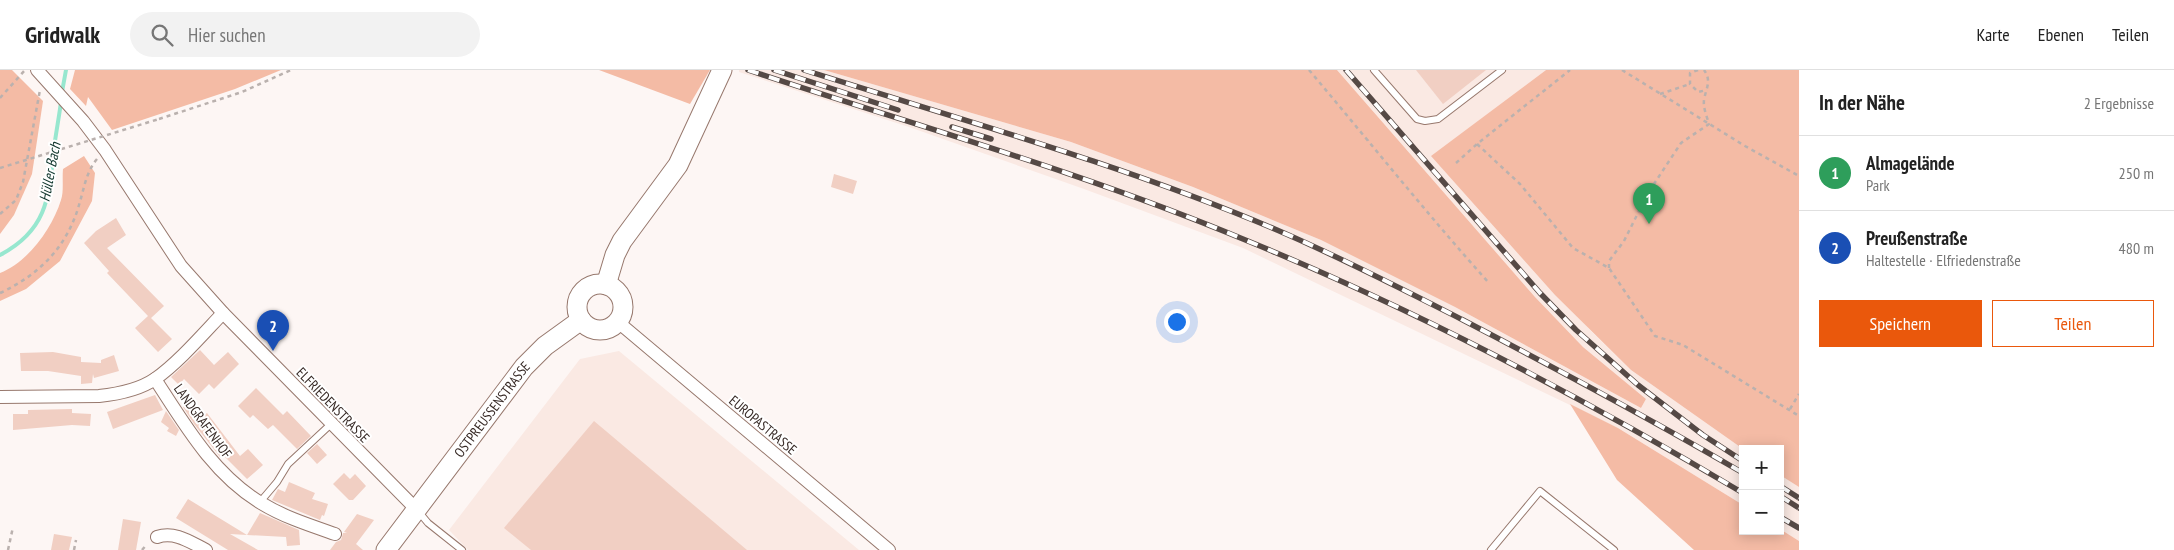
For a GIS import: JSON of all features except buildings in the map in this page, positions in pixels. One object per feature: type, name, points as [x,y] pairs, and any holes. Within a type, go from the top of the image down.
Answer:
[{"type":"street","points":[[606,285],[615,255],[622,241],[678,166],[722,70]]},
{"type":"street","name":"ELFRIEDENSTRASSE","points":[[39,73],[83,121],[105,150],[181,266],[223,314],[417,510]]},
{"type":"street","points":[[595,285],[606,285],[615,290],[622,302],[623,309],[618,322],[608,329],[589,328],[581,320],[577,312],[577,305],[583,292],[595,285]]},
{"type":"street","points":[[0,397],[99,396],[128,391],[154,379],[223,314]]},
{"type":"street","name":"OSTPREUSSENSTRASSE","points":[[386,550],[524,367],[545,346],[581,320]]},
{"type":"street","name":"EUROPASTRASSE","points":[[618,322],[889,550]]},
{"type":"street","name":"LANDGRAFENHOF","points":[[154,379],[209,458],[230,479],[260,502],[292,519],[335,534]]},
{"type":"street","points":[[157,537],[166,534],[173,535],[206,550]]},
{"type":"lane","points":[[1374,70],[1417,119],[1426,121],[1438,119],[1502,70]]},
{"type":"lane","points":[[260,502],[277,482],[288,464],[331,424]]},
{"type":"lane","points":[[1491,550],[1540,491],[1614,550]]},
{"type":"lane","points":[[417,510],[428,524],[450,538],[462,550]]},
{"type":"path","points":[[0,98],[25,70]]},
{"type":"path","points":[[0,168],[226,98],[291,70]]},
{"type":"path","points":[[1309,70],[1384,158],[1439,228],[1489,283]]},
{"type":"path","points":[[1456,163],[1570,70]]},
{"type":"path","points":[[1622,70],[1709,124],[1799,176]]},
{"type":"path","points":[[1698,70],[1690,73],[1690,84],[1698,92],[1707,90]]},
{"type":"path","points":[[1704,70],[1708,76],[1704,102],[1709,124]]},
{"type":"path","points":[[1660,94],[1690,84]]},
{"type":"path","points":[[0,214],[16,200],[23,182],[39,102]]},
{"type":"path","points":[[1609,268],[1609,261],[1624,241],[1648,193],[1681,142],[1709,124]]},
{"type":"path","points":[[1477,144],[1520,184],[1574,248],[1609,268],[1655,336],[1682,345],[1799,416]]},
{"type":"path","points":[[0,293],[20,284],[49,261],[68,234],[91,167],[105,150]]},
{"type":"path","points":[[1790,409],[1799,394]]},
{"type":"path","points":[[8,550],[13,527]]},
{"type":"path","points":[[74,550],[76,540]]},
{"type":"shaded area","points":[[0,70],[12,70],[43,101],[32,174],[14,215],[0,234]]},
{"type":"shaded area","points":[[75,70],[281,70],[235,89],[112,130],[88,97],[86,106],[70,89]]},
{"type":"shaded area","points":[[599,70],[710,70],[690,104]]},
{"type":"shaded area","points":[[739,70],[824,70],[1071,142],[1193,187],[1321,240],[1455,307],[1641,408],[1646,399],[1583,347],[1535,297],[1337,70],[1546,70],[1432,156],[1591,331],[1631,370],[1739,446],[1739,503],[1618,428],[1243,248],[909,127],[739,72]]},
{"type":"shaded area","points":[[824,70],[1337,70],[1535,297],[1583,347],[1646,399],[1641,408],[1455,307],[1321,240],[1193,187],[1071,142]]},
{"type":"shaded area","points":[[1546,70],[1799,70],[1799,487],[1784,478],[1784,445],[1739,446],[1631,370],[1555,295],[1431,156]]},
{"type":"shaded area","points":[[84,156],[95,173],[92,201],[60,261],[26,289],[0,301],[0,273],[20,261],[38,243],[52,222],[61,200],[63,169]]},
{"type":"shaded area","points":[[619,351],[859,550],[468,550],[449,530],[580,359]]},
{"type":"shaded area","points":[[1570,404],[1618,428],[1739,503],[1739,535],[1784,535],[1784,532],[1799,541],[1799,550],[1694,550],[1617,480]]},
{"type":"shaded area","points":[[1784,478],[1799,487],[1799,541],[1784,532]]},
{"type":"waterway","name":"Hüller Bach","points":[[62,92],[66,70]]},
{"type":"waterway","name":"Hüller Bach","points":[[0,255],[16,245],[28,234],[37,223],[43,210],[50,181],[61,102]]},
{"type":"railway","points":[[748,70],[1121,192],[1308,266],[1435,325],[1560,389],[1739,491]]},
{"type":"railway","points":[[774,70],[898,110]]},
{"type":"railway","points":[[804,70],[1102,164],[1219,207],[1301,240],[1463,320],[1674,433],[1739,471]]},
{"type":"railway","points":[[1346,70],[1540,293],[1576,330],[1638,385],[1703,435],[1739,458]]},
{"type":"railway","points":[[952,127],[991,139]]},
{"type":"railway","points":[[1784,489],[1799,498]]},
{"type":"railway","points":[[1784,499],[1799,508]]},
{"type":"railway","points":[[1784,519],[1799,528]]},
{"type":"place","name":"Almagelände","points":[[1649,224]]},
{"type":"place","name":"Preußenstraße","points":[[273,351]]}]
